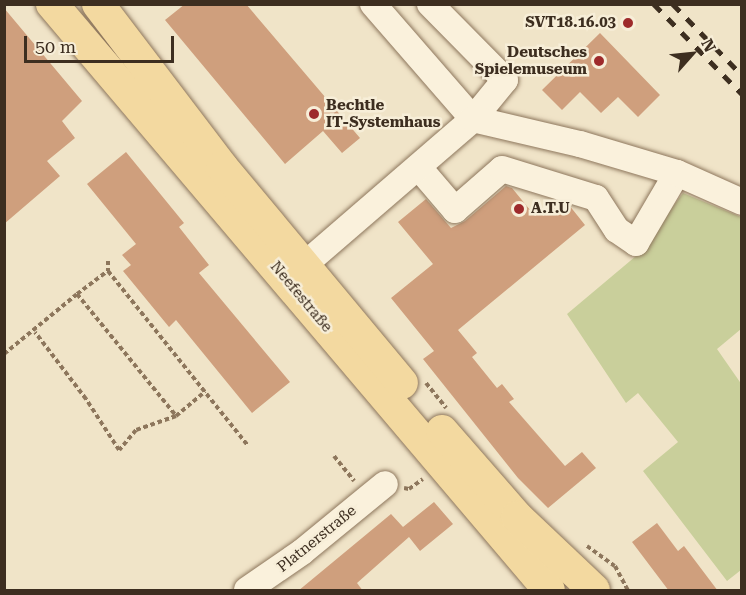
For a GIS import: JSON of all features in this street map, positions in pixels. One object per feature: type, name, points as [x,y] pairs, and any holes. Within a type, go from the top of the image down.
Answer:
[{"type":"main road","name":"Neefestraße","points":[[52,4],[549,591]]},
{"type":"main road","name":"Neefestraße","points":[[99,4],[222,167],[477,472],[594,591]]},
{"type":"street","points":[[373,4],[474,119],[580,144],[677,173],[741,202]]},
{"type":"street","name":"Neefestraße","points":[[304,265],[420,169],[474,119],[505,80],[430,4]]},
{"type":"street","points":[[420,169],[455,210],[502,169],[596,198],[617,230],[636,243],[677,173]]},
{"type":"street","name":"Platnerstraße","points":[[247,591],[302,552],[377,491]]},
{"type":"path","points":[[108,261],[108,272],[248,446]]},
{"type":"path","points":[[4,354],[35,332],[77,294],[108,272]]},
{"type":"path","points":[[77,294],[176,416]]},
{"type":"path","points":[[35,332],[86,399],[119,450],[136,430],[176,416],[205,392]]},
{"type":"path","points":[[334,456],[377,491]]},
{"type":"green space","points":[[683,193],[741,217],[741,329],[717,349],[742,385],[741,570],[727,581],[643,471],[678,442],[638,393],[626,403],[567,314],[636,256]]},
{"type":"building","points":[[185,4],[246,4],[360,138],[342,153],[323,131],[285,164],[165,20]]},
{"type":"building","points":[[4,8],[82,101],[62,121],[75,138],[47,161],[60,176],[4,224]]},
{"type":"building","name":"Deutsches Spielemuseum","points":[[600,33],[660,95],[638,117],[618,97],[601,113],[580,92],[562,110],[542,90]]},
{"type":"building","points":[[126,152],[184,223],[179,227],[209,265],[199,273],[290,382],[252,413],[176,320],[169,327],[123,271],[131,265],[122,255],[136,244],[87,184]]},
{"type":"building","points":[[506,186],[512,188],[535,216],[553,201],[569,205],[585,225],[458,330],[477,353],[472,357],[497,388],[502,384],[514,399],[509,402],[565,466],[582,452],[596,468],[548,508],[518,478],[423,359],[434,351],[391,298],[433,264],[398,222],[426,199],[451,228],[465,221]]},
{"type":"building","points":[[434,502],[453,524],[420,551],[409,537],[357,583],[363,591],[298,591],[391,514],[403,527]]},
{"type":"building","points":[[657,523],[678,551],[684,546],[718,591],[669,591],[632,542]]},
{"type":"railway","points":[[654,4],[742,94]]},
{"type":"railway","points":[[673,4],[742,75]]},
{"type":"place","name":"SVT18.16.03","points":[[628,23]]},
{"type":"place","name":"Deutsches Spielemuseum","points":[[599,61]]},
{"type":"place","name":"Bechtle IT-Systemhaus","points":[[314,114]]},
{"type":"place","name":"A.T.U","points":[[519,209]]}]
